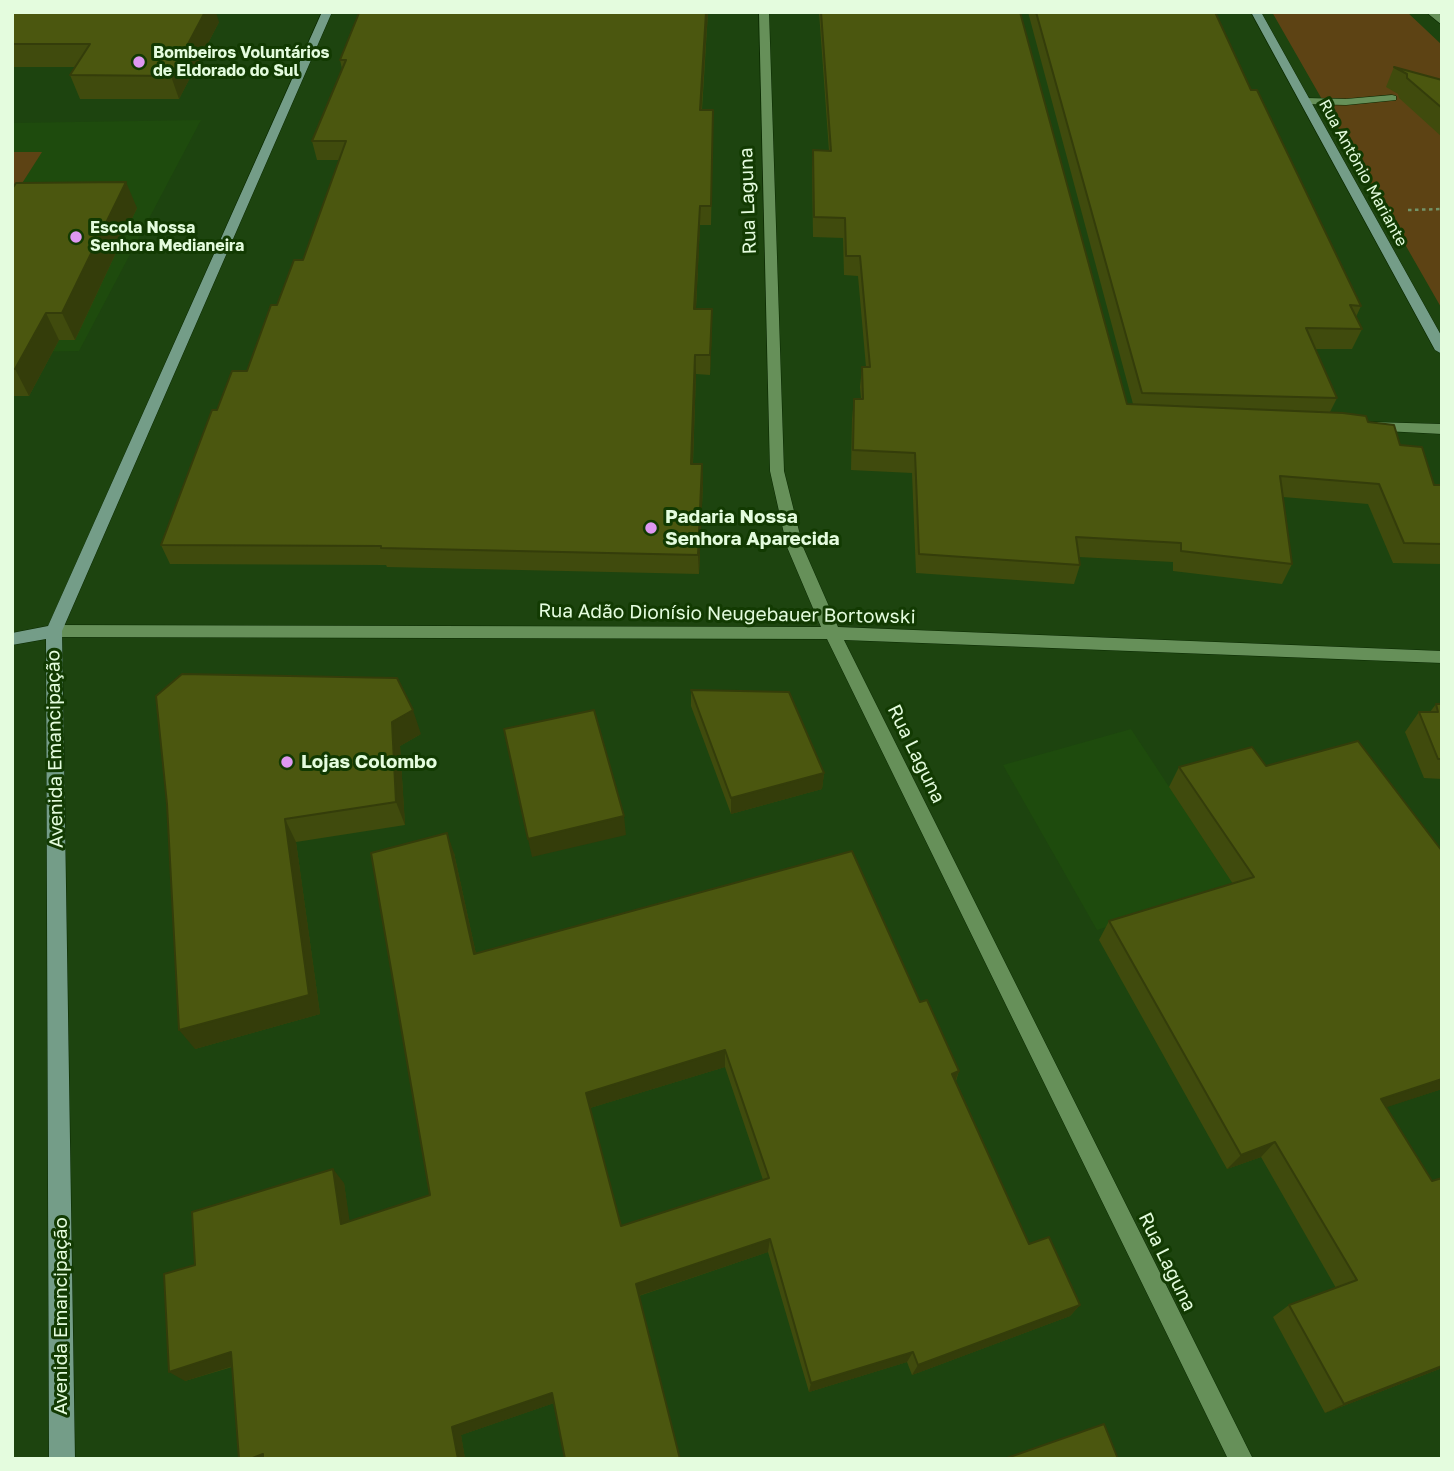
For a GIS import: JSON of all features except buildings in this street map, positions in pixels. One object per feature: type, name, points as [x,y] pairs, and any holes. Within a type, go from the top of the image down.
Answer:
[{"type":"main road","name":"Avenida Emancipação","points":[[62,1459],[54,631],[327,12]]},
{"type":"main road","name":"Rua Antônio Mariante","points":[[1256,12],[1442,350]]},
{"type":"main road","name":"Rua Adão Dionísio Neugebauer Bortowski","points":[[12,639],[54,631]]},
{"type":"street","name":"Rua Laguna","points":[[764,12],[777,471],[795,547],[832,633],[1241,1459]]},
{"type":"street","points":[[1431,12],[1442,22]]},
{"type":"street","points":[[1305,101],[1346,102],[1392,98]]},
{"type":"street","points":[[1360,426],[1442,429]]},
{"type":"street","name":"Rua Adão Dionísio Neugebauer Bortowski","points":[[54,631],[832,633],[1442,657]]},
{"type":"shaded area","points":[[1272,12],[1407,12],[1442,45],[1442,309]]},
{"type":"shaded area","name":"Escola Nossa Senhora Medianeira","points":[[201,120],[79,351],[12,352],[12,123]]},
{"type":"shaded area","points":[[12,152],[42,152],[12,199]]},
{"type":"shaded area","points":[[1131,729],[1235,887],[1097,930],[1003,765]]},
{"type":"place","name":"Bombeiros Voluntários de Eldorado do Sul","points":[[139,62]]},
{"type":"place","name":"Escola Nossa Senhora Medianeira","points":[[76,237]]},
{"type":"place","name":"Padaria Nossa Senhora Aparecida","points":[[651,528]]},
{"type":"place","name":"Lojas Colombo","points":[[287,762]]}]
